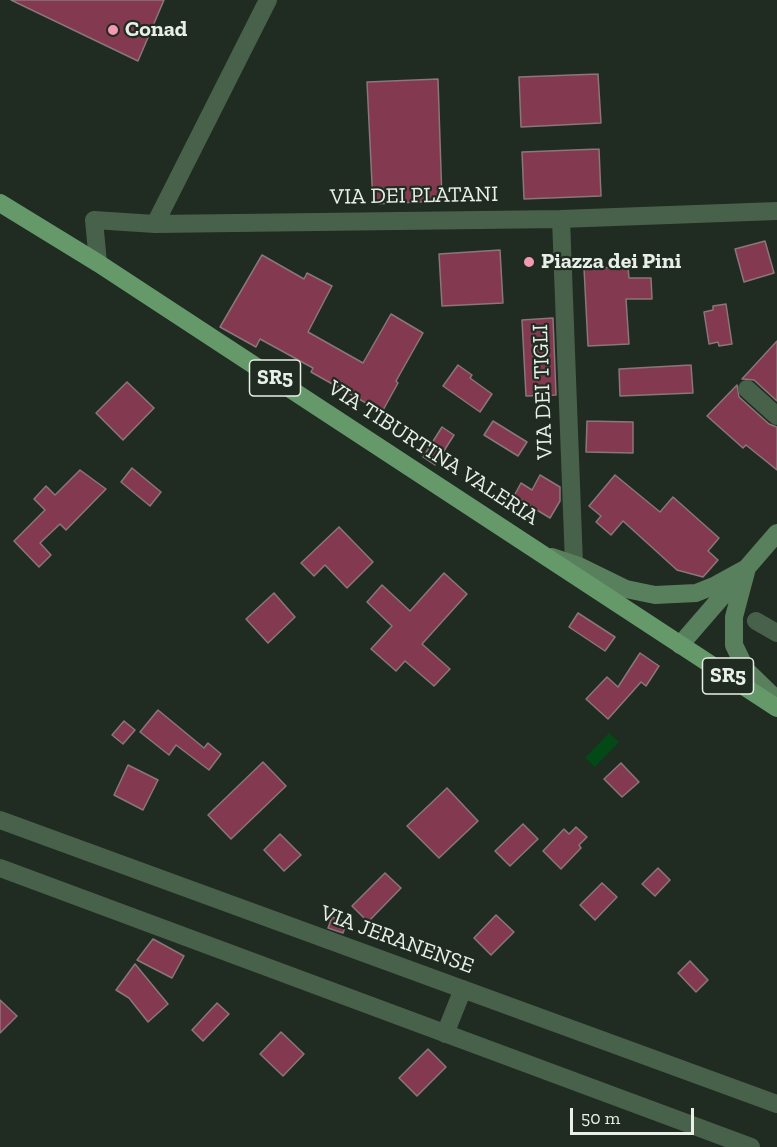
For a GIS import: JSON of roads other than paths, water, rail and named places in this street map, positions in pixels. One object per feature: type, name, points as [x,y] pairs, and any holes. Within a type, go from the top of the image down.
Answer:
[{"type":"main road","name":"VIA TIBURTINA VALERIA","points":[[0,203],[98,263],[777,708]]},
{"type":"street","points":[[155,224],[268,0]]},
{"type":"street","name":"VIA DEI PLATANI","points":[[98,263],[94,220],[155,224],[561,219],[777,211]]},
{"type":"street","name":"VIA DEI TIGLI","points":[[561,219],[574,564]]},
{"type":"street","points":[[747,389],[777,416]]},
{"type":"street","points":[[680,645],[777,533]]},
{"type":"street","points":[[548,556],[574,564],[626,589],[668,595],[702,591],[747,568]]},
{"type":"street","points":[[747,568],[734,616],[734,645],[746,670],[777,700]]},
{"type":"street","points":[[756,621],[777,633]]},
{"type":"street","name":"VIA JERANENSE","points":[[0,820],[777,1104]]},
{"type":"street","points":[[0,868],[751,1147]]},
{"type":"street","points":[[445,1034],[463,989]]},
{"type":"place","name":"Conad","points":[[113,30]]},
{"type":"place","name":"Piazza dei Pini","points":[[529,262]]}]
